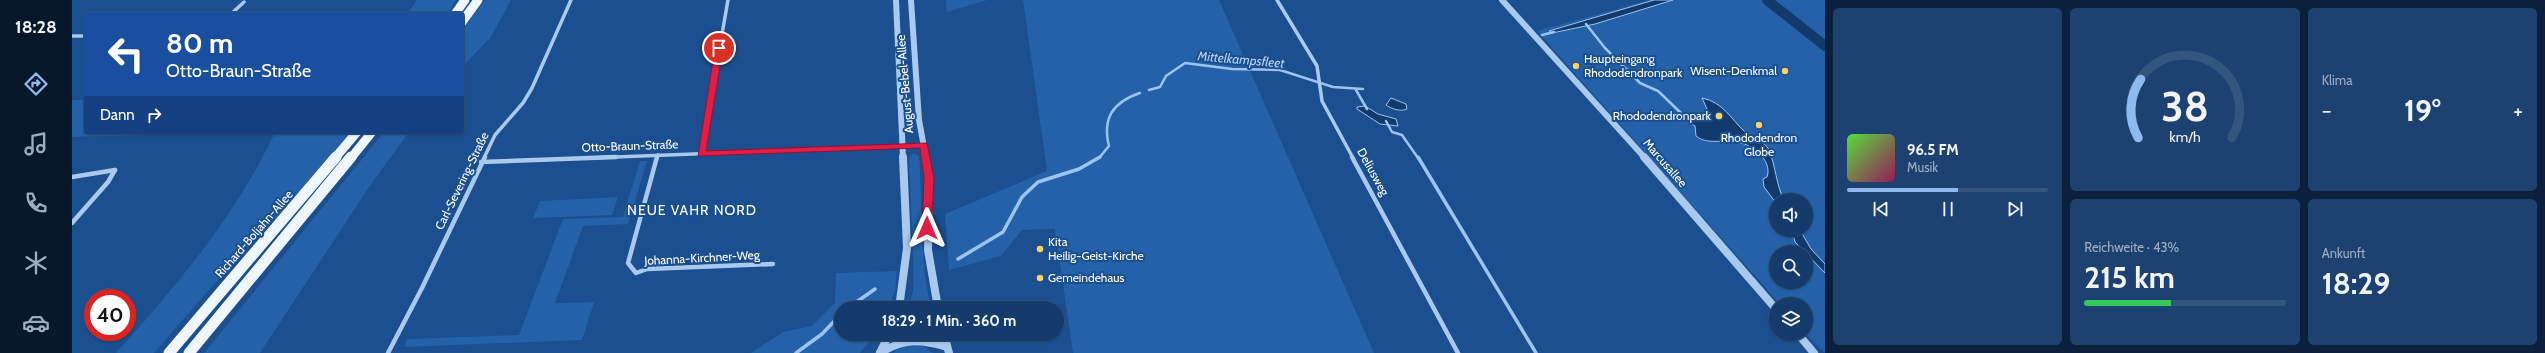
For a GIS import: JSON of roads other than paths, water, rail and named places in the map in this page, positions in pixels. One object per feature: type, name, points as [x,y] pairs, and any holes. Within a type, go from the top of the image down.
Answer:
[{"type":"main road","points":[[456,12],[465,0]]},
{"type":"main road","points":[[464,19],[478,0]]},
{"type":"main road","name":"Richard-Boljahn-Allee","points":[[169,353],[355,134]]},
{"type":"main road","name":"Richard-Boljahn-Allee","points":[[189,353],[370,134]]},
{"type":"street","name":"Carl-Severing-Straße","points":[[388,353],[422,288],[495,135],[523,103],[532,88],[571,0]]},
{"type":"street","points":[[701,154],[728,0]]},
{"type":"street","name":"August-Bebel-Allee","points":[[896,0],[906,248],[903,291],[901,301]]},
{"type":"street","name":"August-Bebel-Allee","points":[[911,0],[919,120],[929,178],[927,217],[928,250],[937,301]]},
{"type":"street","name":"Deliusweg","points":[[1277,0],[1311,53],[1319,78],[1322,101],[1458,353]]},
{"type":"street","name":"Marcusallee","points":[[1502,0],[1644,157],[1769,301]]},
{"type":"street","points":[[233,12],[244,2]]},
{"type":"street","points":[[72,36],[84,36]]},
{"type":"street","name":"Otto-Braun-Straße","points":[[481,162],[924,145]]},
{"type":"street","name":"Johanna-Kirchner-Weg","points":[[658,155],[628,263],[636,273],[647,269],[773,264]]},
{"type":"street","points":[[72,177],[89,176],[115,170],[108,182],[72,223]]},
{"type":"street","points":[[880,353],[897,342],[911,340],[930,342],[948,350]]},
{"type":"street","points":[[880,353],[886,341]]},
{"type":"street","points":[[1804,341],[1814,353]]},
{"type":"waterway","points":[[1767,0],[1825,46]]},
{"type":"waterway","points":[[1586,24],[1605,48],[1640,83],[1658,91],[1681,113]]},
{"type":"waterway","name":"Mittelkampsfleet","points":[[1542,35],[1554,32]]},
{"type":"waterway","name":"Mittelkampsfleet","points":[[1149,90],[1160,87],[1166,76],[1185,63],[1232,69],[1280,70],[1333,87],[1363,89]]},
{"type":"waterway","points":[[1356,90],[1367,109]]},
{"type":"waterway","name":"Mittelkampsfleet","points":[[1100,157],[1109,146],[1107,127],[1112,112],[1116,106],[1123,101],[1140,93]]},
{"type":"waterway","points":[[1386,121],[1392,132],[1402,135],[1418,158]]},
{"type":"waterway","name":"Mittelkampsfleet","points":[[958,259],[1003,232],[1022,197],[1038,182],[1079,169],[1100,157]]},
{"type":"waterway","points":[[1418,157],[1536,353]]},
{"type":"waterway","name":"Mittelkampsfleet","points":[[858,301],[875,289]]},
{"type":"waterway","name":"Mittelkampsfleet","points":[[796,353],[822,334],[834,321]]},
{"type":"place","name":"Haupteingang Rhododendronpark","points":[[1576,66]]},
{"type":"place","name":"Wisent-Denkmal","points":[[1785,71]]},
{"type":"place","name":"Rhododendronpark","points":[[1719,116]]},
{"type":"place","name":"Rhododendron Globe","points":[[1759,125]]},
{"type":"place","name":"Kita Heilig-Geist-Kirche","points":[[1040,249]]},
{"type":"place","name":"Gemeindehaus","points":[[1040,278]]},
{"type":"district","name":"NEUE VAHR NORD","points":[[692,210]]}]
